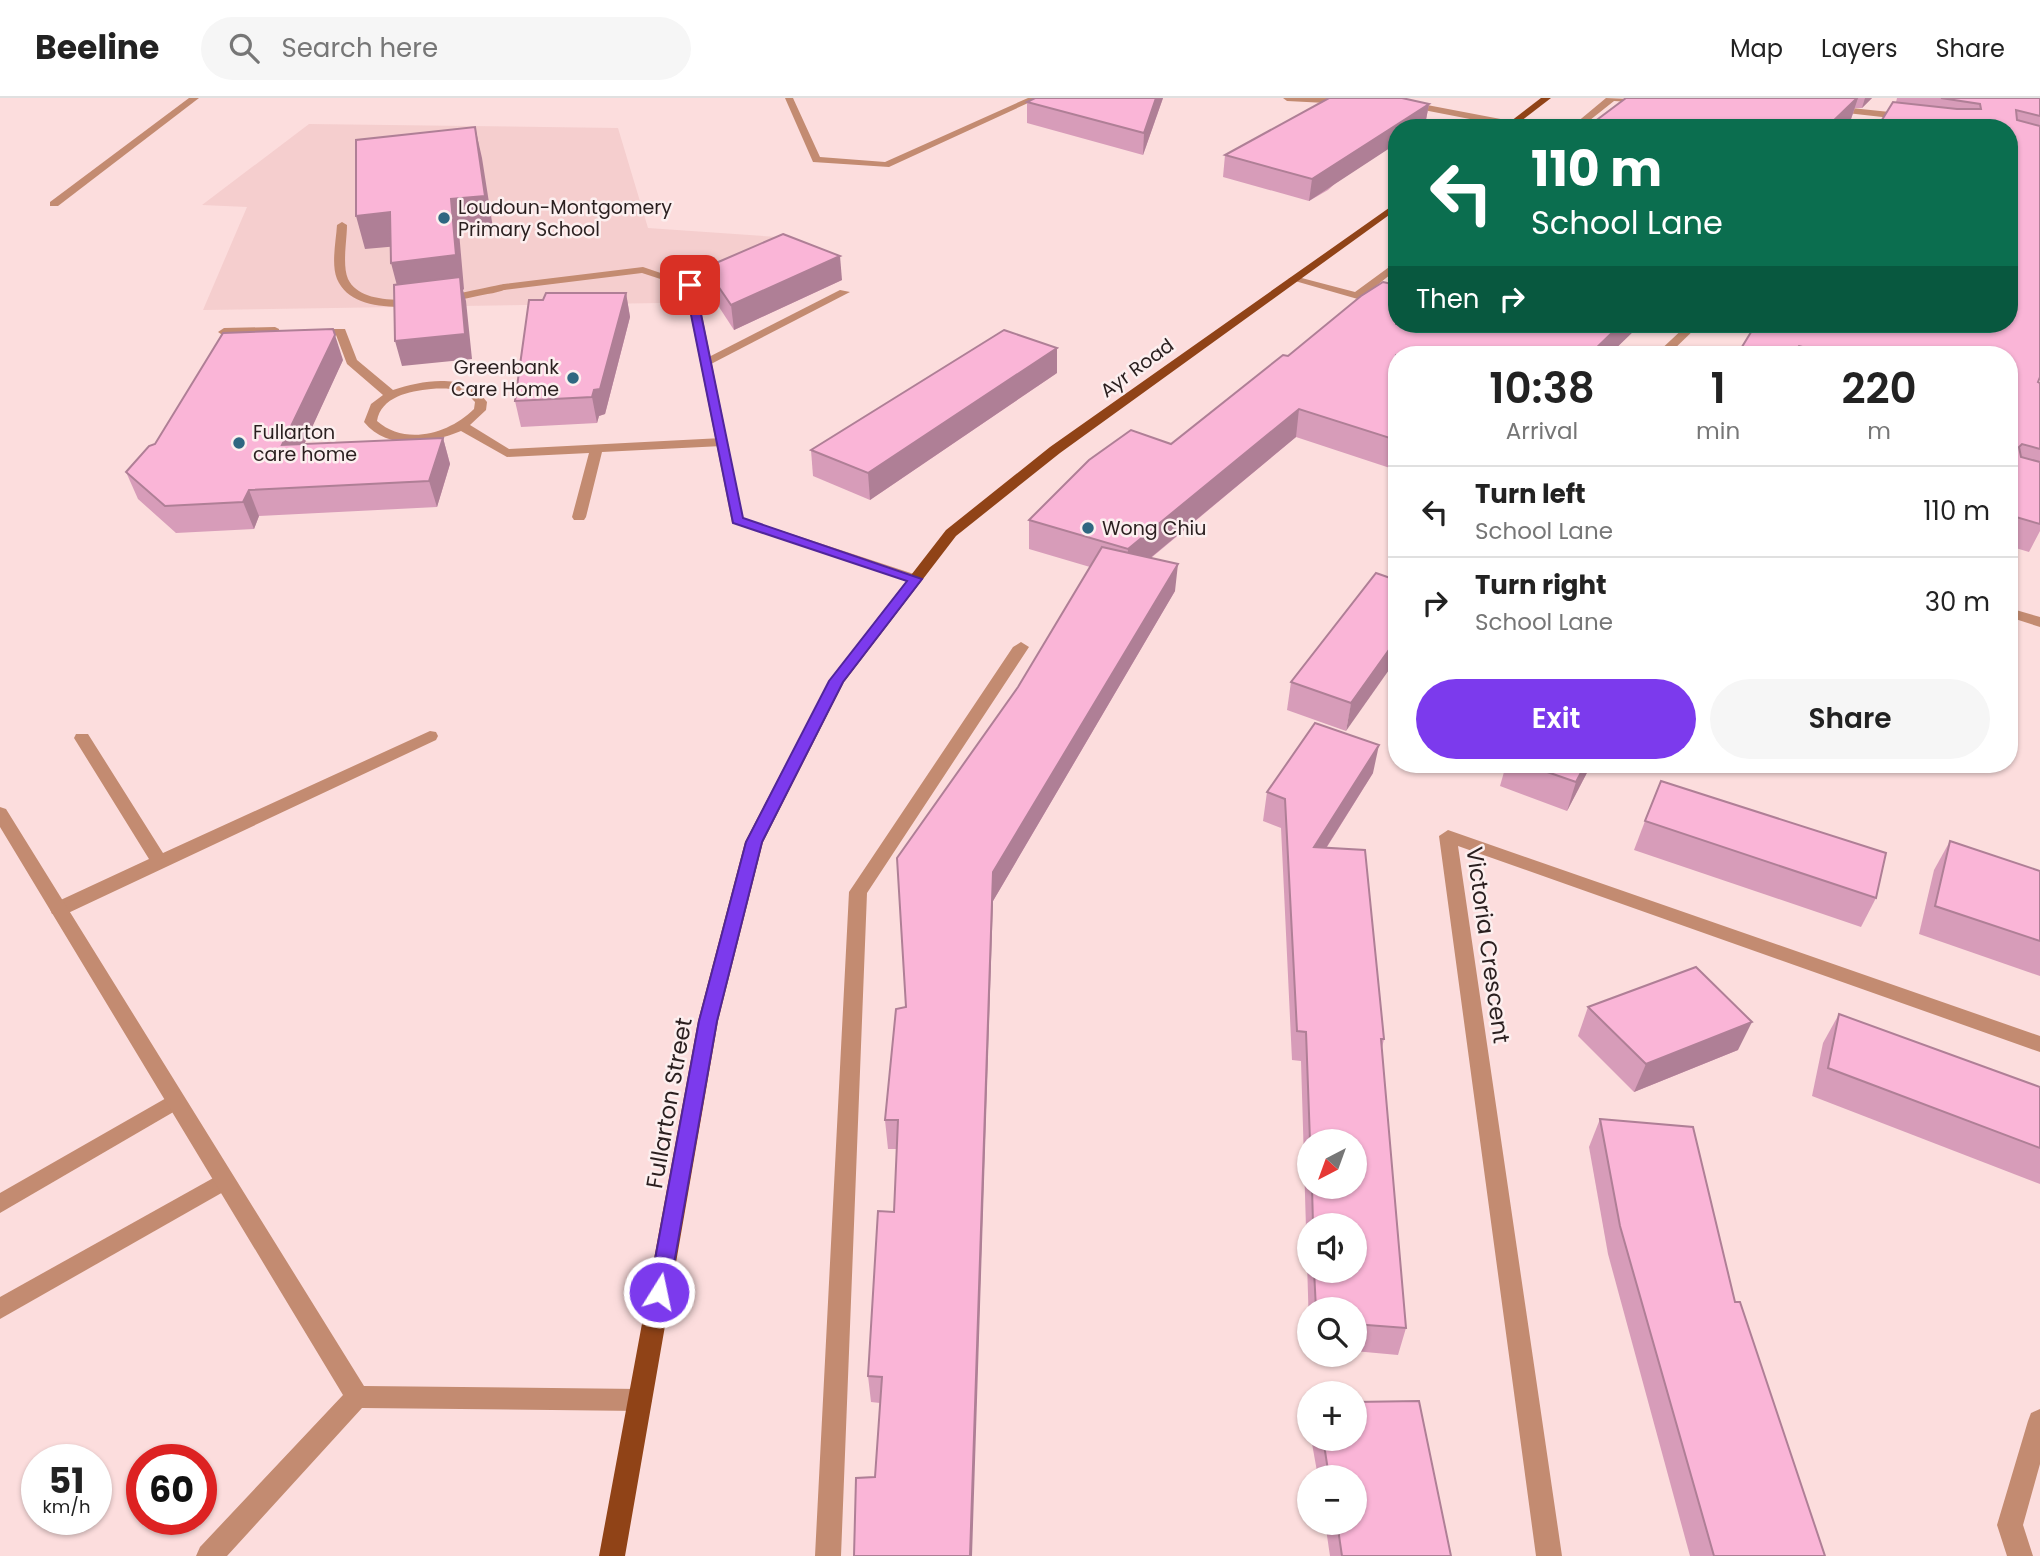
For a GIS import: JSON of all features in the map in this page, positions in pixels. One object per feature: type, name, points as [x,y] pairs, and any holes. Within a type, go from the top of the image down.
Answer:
[{"type":"main road","points":[[1518,119],[1547,98]]},
{"type":"main road","name":"Ayr Road","points":[[915,579],[951,533],[1045,457],[1388,212]]},
{"type":"main road","name":"Fullarton Street","points":[[612,1556],[708,1021],[754,842],[837,681],[915,579]]},
{"type":"street","points":[[54,204],[195,98]]},
{"type":"street","points":[[789,98],[816,160],[886,165],[1035,98]]},
{"type":"street","points":[[1287,98],[1351,101]]},
{"type":"street","points":[[1415,105],[1425,98]]},
{"type":"street","points":[[1585,119],[1611,98],[1662,100]]},
{"type":"street","points":[[1390,103],[1415,105],[1477,119]]},
{"type":"street","points":[[1820,108],[1914,117]]},
{"type":"street","points":[[342,225],[343,278],[351,291],[365,299],[390,304],[414,303],[504,287],[643,270],[669,276],[690,285],[737,520],[915,579]]},
{"type":"street","points":[[1357,296],[1388,271]]},
{"type":"street","points":[[1294,279],[1388,305]]},
{"type":"street","points":[[707,360],[844,292]]},
{"type":"street","points":[[224,332],[341,331],[351,361],[391,395]]},
{"type":"street","points":[[1671,346],[1684,333]]},
{"type":"street","points":[[440,385],[468,389],[481,402],[480,410],[462,426],[425,437],[389,435],[376,430],[370,422],[371,413],[391,395],[440,385]]},
{"type":"street","points":[[462,426],[507,453],[722,442]]},
{"type":"street","points":[[579,517],[597,448]]},
{"type":"street","points":[[2018,615],[2040,622]]},
{"type":"street","points":[[828,1556],[858,892],[1021,647]]},
{"type":"street","points":[[59,909],[430,736]]},
{"type":"street","points":[[82,738],[160,862]]},
{"type":"street","points":[[0,813],[358,1397]]},
{"type":"street","name":"Victoria Crescent","points":[[1549,1556],[1448,836],[2040,1044]]},
{"type":"street","points":[[0,1204],[175,1101]]},
{"type":"street","points":[[0,1309],[224,1181]]},
{"type":"street","points":[[209,1556],[358,1397],[640,1400]]},
{"type":"street","points":[[2020,1556],[2010,1525],[2040,1421]]},
{"type":"shaded area","name":"Loudoun-Montgomery Primary School","points":[[309,124],[618,128],[648,228],[791,238],[662,303],[203,310],[247,207],[202,205]]},
{"type":"building","points":[[1035,98],[1156,98],[1144,133],[1027,102]]},
{"type":"building","points":[[1329,98],[1402,98],[1429,104],[1406,119],[1388,119],[1388,130],[1312,179],[1225,155]]},
{"type":"building","points":[[1626,98],[1857,98],[1835,119],[1598,119]]},
{"type":"building","points":[[1941,98],[2040,98],[2040,116],[2016,110],[2017,119],[1883,119],[1893,102],[1957,109],[1981,109],[1980,104]]},
{"type":"building","points":[[2018,120],[2040,126],[2040,449],[2022,444],[2019,447],[2021,457],[2040,462],[2040,524],[2018,518],[2018,346],[1743,346],[1750,333],[2018,333]]},
{"type":"building","points":[[475,127],[485,196],[451,199],[456,255],[391,263],[390,212],[356,216],[356,140]]},
{"type":"building","points":[[783,234],[840,256],[731,305],[716,283],[716,263]]},
{"type":"building","points":[[460,277],[465,334],[395,341],[394,285]]},
{"type":"building","points":[[1383,282],[1388,283],[1388,333],[1612,333],[1598,346],[1388,346],[1388,437],[1299,409],[1128,549],[1029,520],[1089,460],[1131,430],[1171,444],[1283,355],[1288,356],[1361,296]]},
{"type":"building","points":[[546,293],[626,293],[600,389],[594,390],[592,397],[515,401],[529,300],[543,300]]},
{"type":"building","name":"Fullarton care home","points":[[333,329],[335,335],[282,445],[443,438],[429,481],[249,490],[243,502],[165,506],[126,472],[149,446],[155,444],[223,333]]},
{"type":"building","points":[[1004,330],[1057,348],[868,473],[811,450]]},
{"type":"building","points":[[1102,547],[1178,564],[993,872],[970,1556],[854,1556],[856,1478],[875,1477],[882,1377],[868,1376],[878,1211],[894,1212],[898,1120],[885,1120],[896,1009],[906,1007],[897,858],[1018,687]]},
{"type":"building","points":[[1376,573],[1388,577],[1388,651],[1351,703],[1291,682]]},
{"type":"building","points":[[1315,723],[1379,745],[1314,847],[1365,850],[1384,1039],[1381,1039],[1406,1328],[1367,1325],[1367,1297],[1315,1297],[1315,1283],[1367,1283],[1367,1213],[1313,1213],[1312,1199],[1367,1199],[1367,1129],[1310,1129],[1306,1032],[1297,1031],[1285,799],[1267,792]]},
{"type":"building","points":[[1550,773],[1581,773],[1576,782]]},
{"type":"building","points":[[1661,781],[1886,853],[1876,898],[1645,821]]},
{"type":"building","points":[[1950,841],[2040,871],[2040,941],[1935,906]]},
{"type":"building","points":[[1696,967],[1752,1022],[1646,1064],[1588,1007]]},
{"type":"building","points":[[1839,1014],[2040,1087],[2040,1148],[1828,1068]]},
{"type":"building","points":[[1600,1119],[1693,1127],[1735,1302],[1740,1302],[1825,1556],[1714,1556],[1620,1226]]},
{"type":"building","points":[[1419,1401],[1451,1556],[1342,1556],[1339,1535],[1367,1535],[1367,1465],[1327,1465],[1325,1451],[1367,1451],[1367,1402]]},
{"type":"place","name":"Loudoun-Montgomery Primary School","points":[[444,218]]},
{"type":"place","name":"Greenbank Care Home","points":[[573,378]]},
{"type":"place","name":"Fullarton care home","points":[[239,443]]},
{"type":"place","name":"Wong Chiu","points":[[1088,528]]},
{"type":"route","points":[[659,1292],[708,1021],[754,842],[837,681],[915,579],[737,520],[695,299],[690,285]]}]
